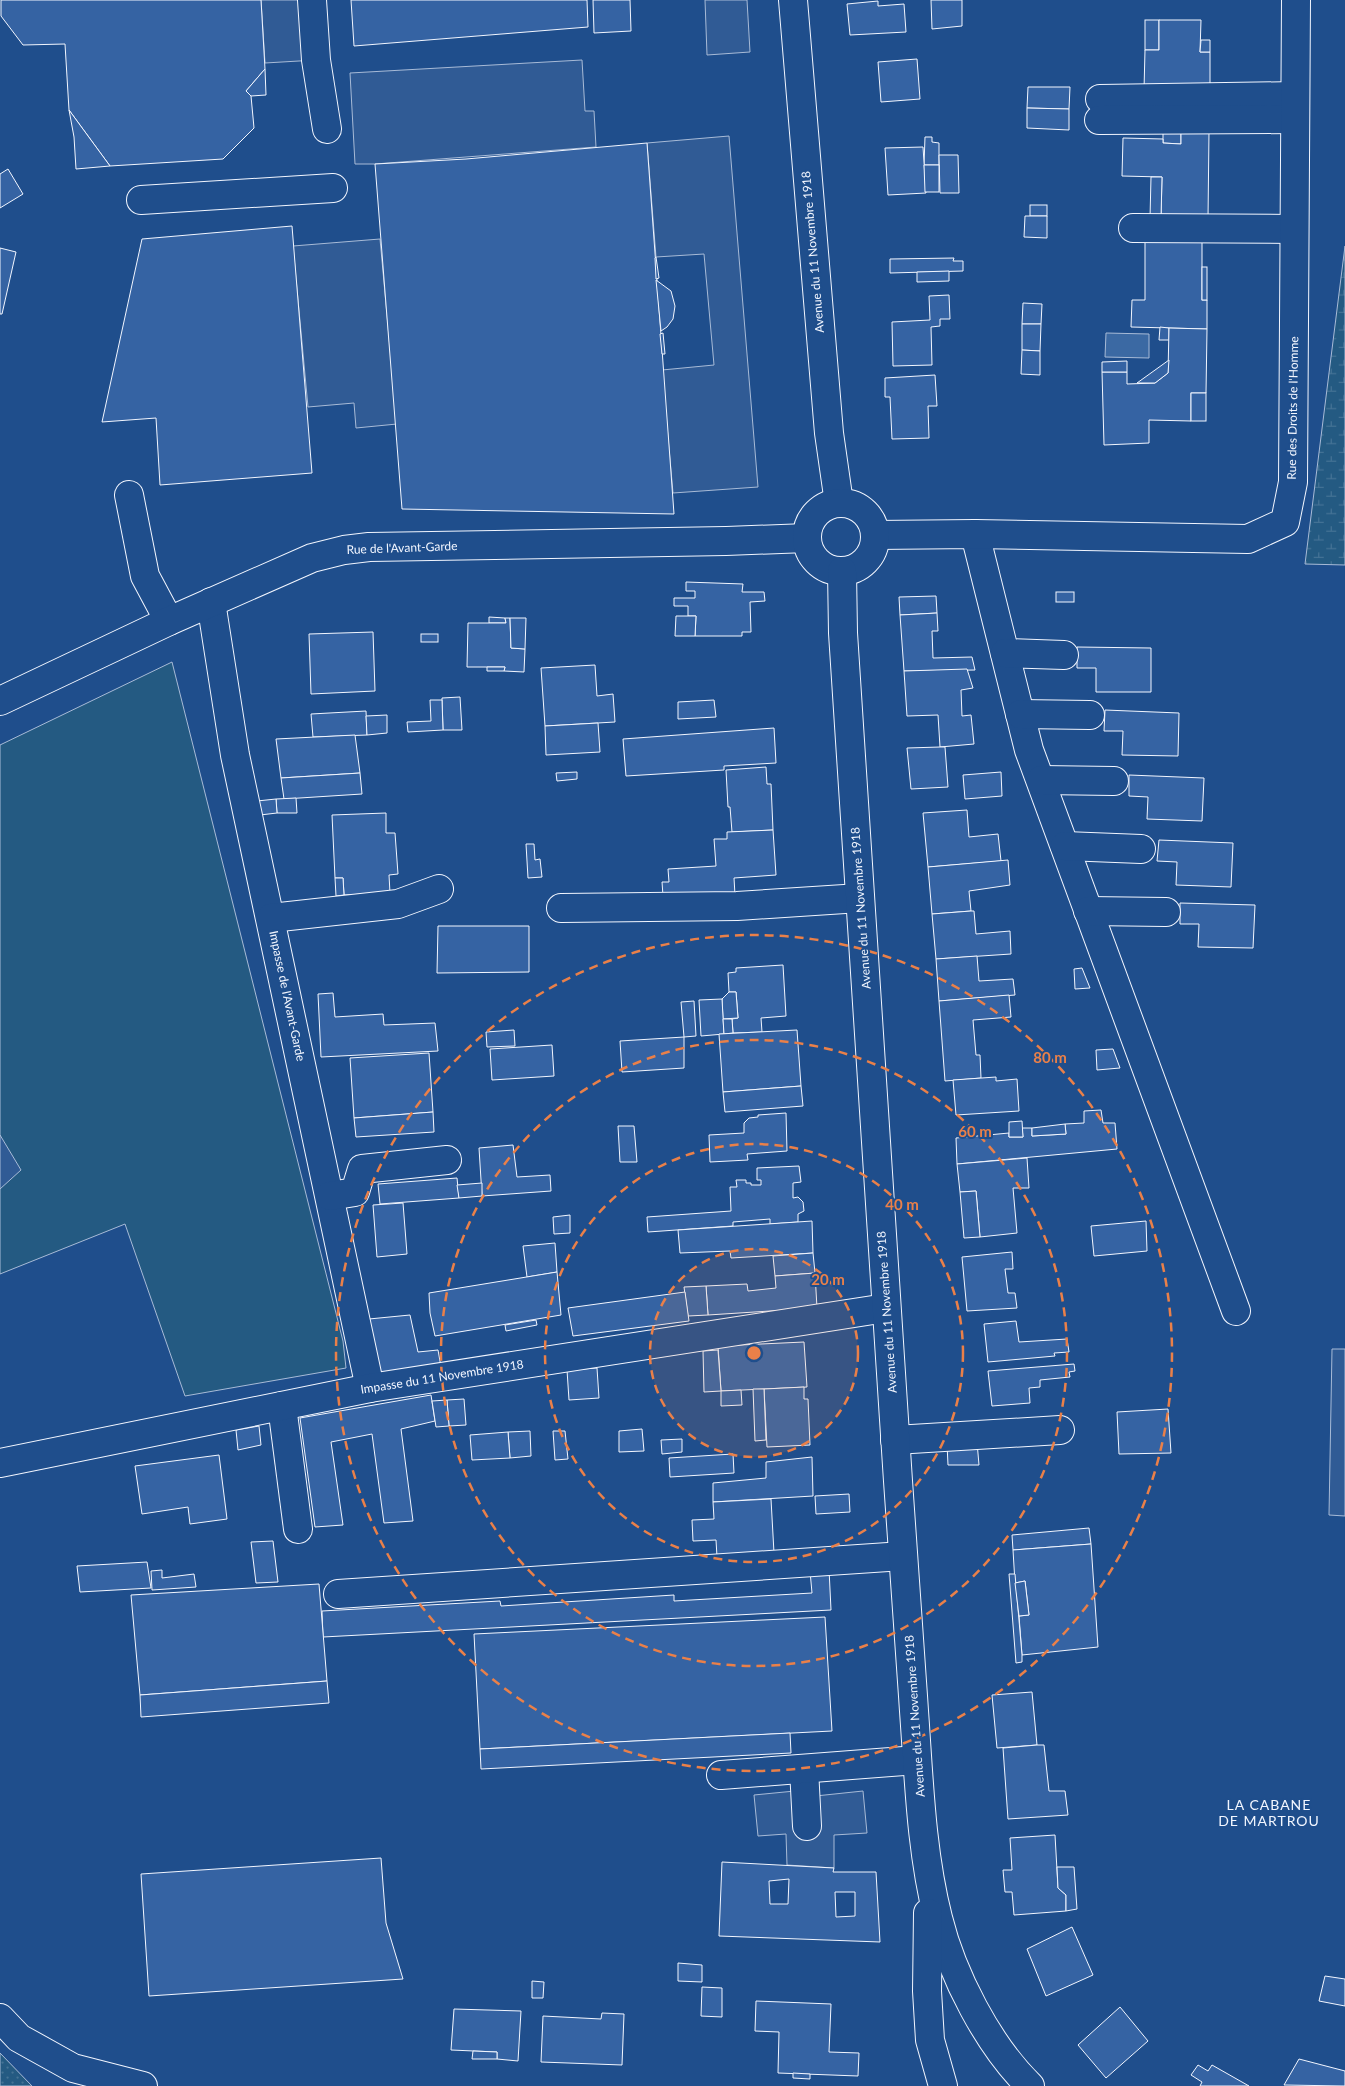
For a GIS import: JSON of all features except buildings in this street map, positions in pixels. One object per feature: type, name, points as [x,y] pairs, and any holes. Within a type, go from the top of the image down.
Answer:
[{"type":"street","points":[[312,0],[316,60],[327,130]]},
{"type":"street","name":"Avenue du 11 Novembre 1918","points":[[793,0],[829,433],[839,503]]},
{"type":"street","name":"Rue des Droits de l'Homme","points":[[875,535],[975,534],[1248,539],[1285,522],[1293,482],[1296,0]]},
{"type":"street","points":[[1100,110],[1295,108]]},
{"type":"street","points":[[140,200],[333,188]]},
{"type":"street","points":[[1133,228],[1294,229]]},
{"type":"street","points":[[129,495],[145,576],[169,621]]},
{"type":"street","points":[[848,504],[864,512],[873,527],[875,535],[874,546],[862,563],[842,571],[822,565],[808,549],[808,528],[812,518],[829,505],[848,504]]},
{"type":"street","points":[[975,534],[1029,750],[1236,1311]]},
{"type":"street","name":"Rue de l'Avant-Garde","points":[[0,701],[211,602],[312,558],[344,550],[369,547],[807,538]]},
{"type":"street","name":"Avenue du 11 Novembre 1918","points":[[842,571],[842,608],[886,1308],[917,1760],[928,1874],[927,1991],[930,2040],[943,2086]]},
{"type":"street","name":"Impasse de l'Avant-Garde","points":[[211,602],[235,755],[370,1388]]},
{"type":"street","points":[[1005,653],[1064,655]]},
{"type":"street","points":[[1020,714],[1090,715]]},
{"type":"street","points":[[1040,780],[1114,781]]},
{"type":"street","points":[[1064,846],[1141,849]]},
{"type":"street","points":[[271,918],[398,904],[439,889]]},
{"type":"street","points":[[560,908],[737,906],[860,898]]},
{"type":"street","points":[[1088,911],[1166,912]]},
{"type":"street","points":[[330,1196],[355,1192],[362,1169],[447,1160]]},
{"type":"street","name":"Impasse du 11 Novembre 1918","points":[[0,1463],[370,1388],[886,1308]]},
{"type":"street","points":[[282,1406],[298,1530]]},
{"type":"street","points":[[895,1440],[1060,1430]]},
{"type":"street","points":[[338,1594],[903,1556]]},
{"type":"street","points":[[721,1775],[917,1760]]},
{"type":"street","points":[[804,1769],[807,1826]]},
{"type":"street","name":"Avenue du 11 Novembre 1918","points":[[928,1874],[938,1921],[969,2000],[987,2031],[1030,2086]]},
{"type":"street","points":[[0,2018],[19,2038],[73,2068],[143,2086]]},
{"type":"green space","points":[[1345,246],[1345,565],[1305,564]]},
{"type":"green space","points":[[172,662],[343,1341],[346,1368],[185,1396],[125,1224],[0,1274],[0,745]]},
{"type":"green space","points":[[0,2053],[32,2086],[0,2086]]},
{"type":"shaded area","points":[[261,0],[312,0],[316,60],[265,63]]},
{"type":"shaded area","points":[[705,0],[747,0],[750,52],[707,55]]},
{"type":"shaded area","points":[[582,60],[585,111],[594,111],[596,147],[355,164],[350,73]]},
{"type":"shaded area","points":[[729,136],[758,487],[673,493],[662,370],[714,365],[704,254],[656,257],[647,143]]},
{"type":"shaded area","points":[[380,239],[397,424],[356,428],[354,403],[308,407],[293,246]]},
{"type":"shaded area","points":[[1106,333],[1149,334],[1149,358],[1105,357]]},
{"type":"shaded area","points":[[0,1135],[21,1170],[0,1189]]},
{"type":"shaded area","points":[[1332,1349],[1345,1349],[1345,1516],[1329,1515]]},
{"type":"shaded area","points":[[805,1790],[806,1797],[863,1791],[867,1833],[834,1835],[834,1868],[787,1865],[786,1834],[758,1836],[754,1795]]},
{"type":"district","name":"LA CABANE DE MARTROU","points":[[1269,1814]]}]
